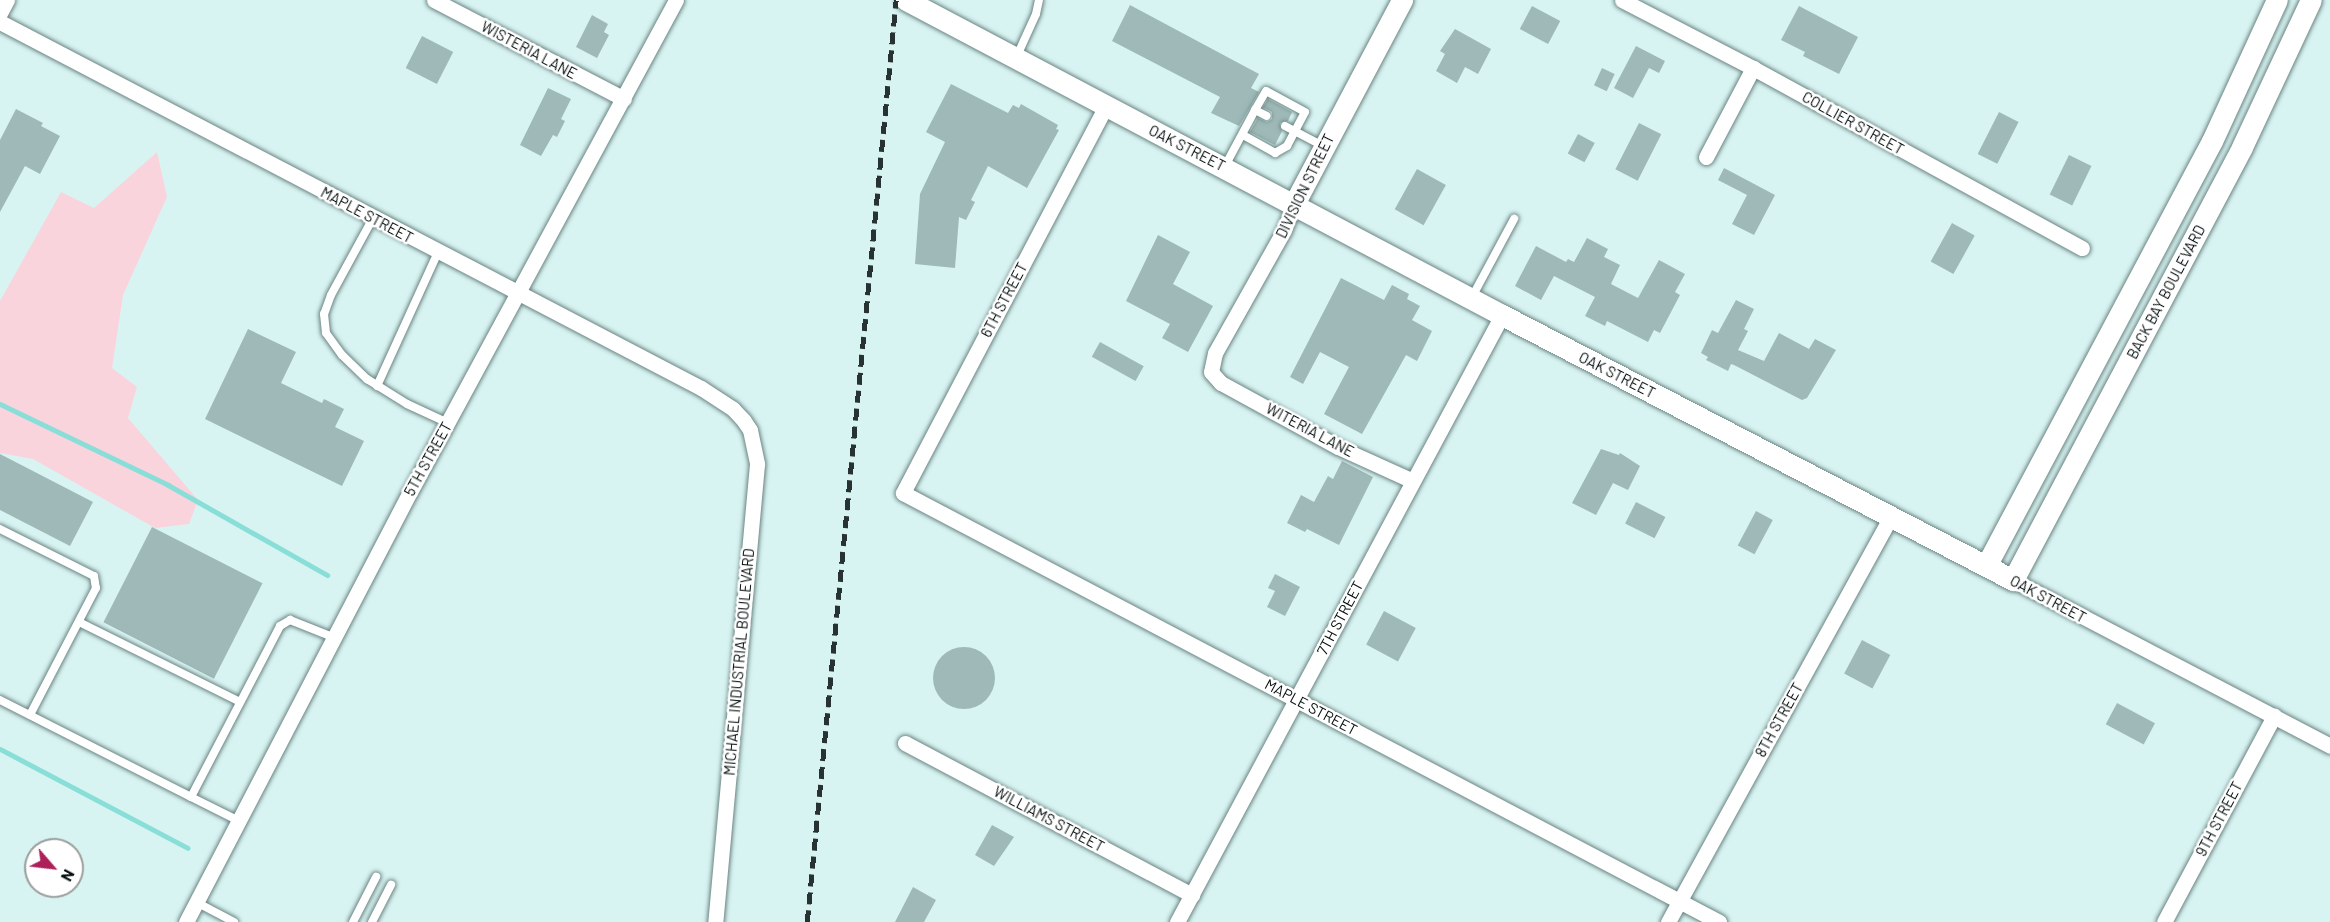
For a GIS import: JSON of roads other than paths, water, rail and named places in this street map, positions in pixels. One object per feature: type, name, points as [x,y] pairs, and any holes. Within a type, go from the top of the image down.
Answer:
[{"type":"main road","name":"OAK STREET","points":[[906,0],[931,7],[1015,59],[2013,580]]},
{"type":"main road","name":"DIVISION STREET","points":[[1294,204],[1402,0]]},
{"type":"main road","name":"BACK BAY BOULEVARD","points":[[1986,566],[2212,141],[2277,0]]},
{"type":"main road","name":"BACK BAY BOULEVARD","points":[[2013,580],[2242,147],[2312,0]]},
{"type":"street","points":[[0,13],[7,0]]},
{"type":"street","name":"WISTERIA LANE","points":[[434,0],[624,99]]},
{"type":"street","name":"5TH STREET","points":[[186,922],[448,423],[676,0]]},
{"type":"street","name":"COLLIER STREET","points":[[1622,0],[1754,68],[2082,248]]},
{"type":"street","name":"MAPLE STREET","points":[[0,22],[701,388],[733,409]]},
{"type":"street","points":[[1706,157],[1754,68]]},
{"type":"street","name":"6TH STREET","points":[[903,493],[1106,106]]},
{"type":"street","name":"DIVISION STREET","points":[[1211,372],[1215,352],[1284,230],[1294,204]]},
{"type":"street","name":"7TH STREET","points":[[1177,922],[1502,315]]},
{"type":"street","name":"WITERIA LANE","points":[[1211,372],[1221,383],[1338,447],[1413,481]]},
{"type":"street","name":"MICHAEL INDUSTRIAL BOULEVARD","points":[[714,918],[757,464],[750,430],[733,409]]},
{"type":"street","name":"MAPLE STREET","points":[[903,493],[1719,922]]},
{"type":"street","name":"8TH STREET","points":[[1668,922],[1891,517]]},
{"type":"street","name":"OAK STREET","points":[[2013,580],[2330,746]]},
{"type":"street","name":"9TH STREET","points":[[2164,922],[2274,716]]},
{"type":"street","name":"WILLIAMS STREET","points":[[905,742],[1192,895]]},
{"type":"lane","points":[[1015,59],[1036,14],[1039,0]]},
{"type":"lane","points":[[1224,168],[1266,91],[1305,112],[1287,146],[1275,153],[1243,135]]},
{"type":"lane","points":[[1255,110],[1267,116]]},
{"type":"lane","points":[[1285,126],[1324,147]]},
{"type":"lane","points":[[373,218],[331,295],[324,314],[326,333],[342,355],[377,386],[448,423]]},
{"type":"lane","points":[[1472,299],[1514,219]]},
{"type":"lane","points":[[377,386],[438,252]]},
{"type":"lane","points":[[0,529],[94,576],[96,588],[30,715]]},
{"type":"lane","points":[[191,797],[280,626],[290,620],[335,638]]},
{"type":"lane","points":[[79,622],[240,702]]},
{"type":"lane","points":[[0,700],[239,821]]},
{"type":"lane","points":[[353,922],[376,877]]},
{"type":"lane","points":[[372,922],[391,885]]},
{"type":"lane","points":[[196,902],[234,922]]},
{"type":"waterway","points":[[0,404],[168,485],[327,575]]},
{"type":"waterway","points":[[0,749],[188,848]]},
{"type":"railway","points":[[807,922],[896,0]]}]
